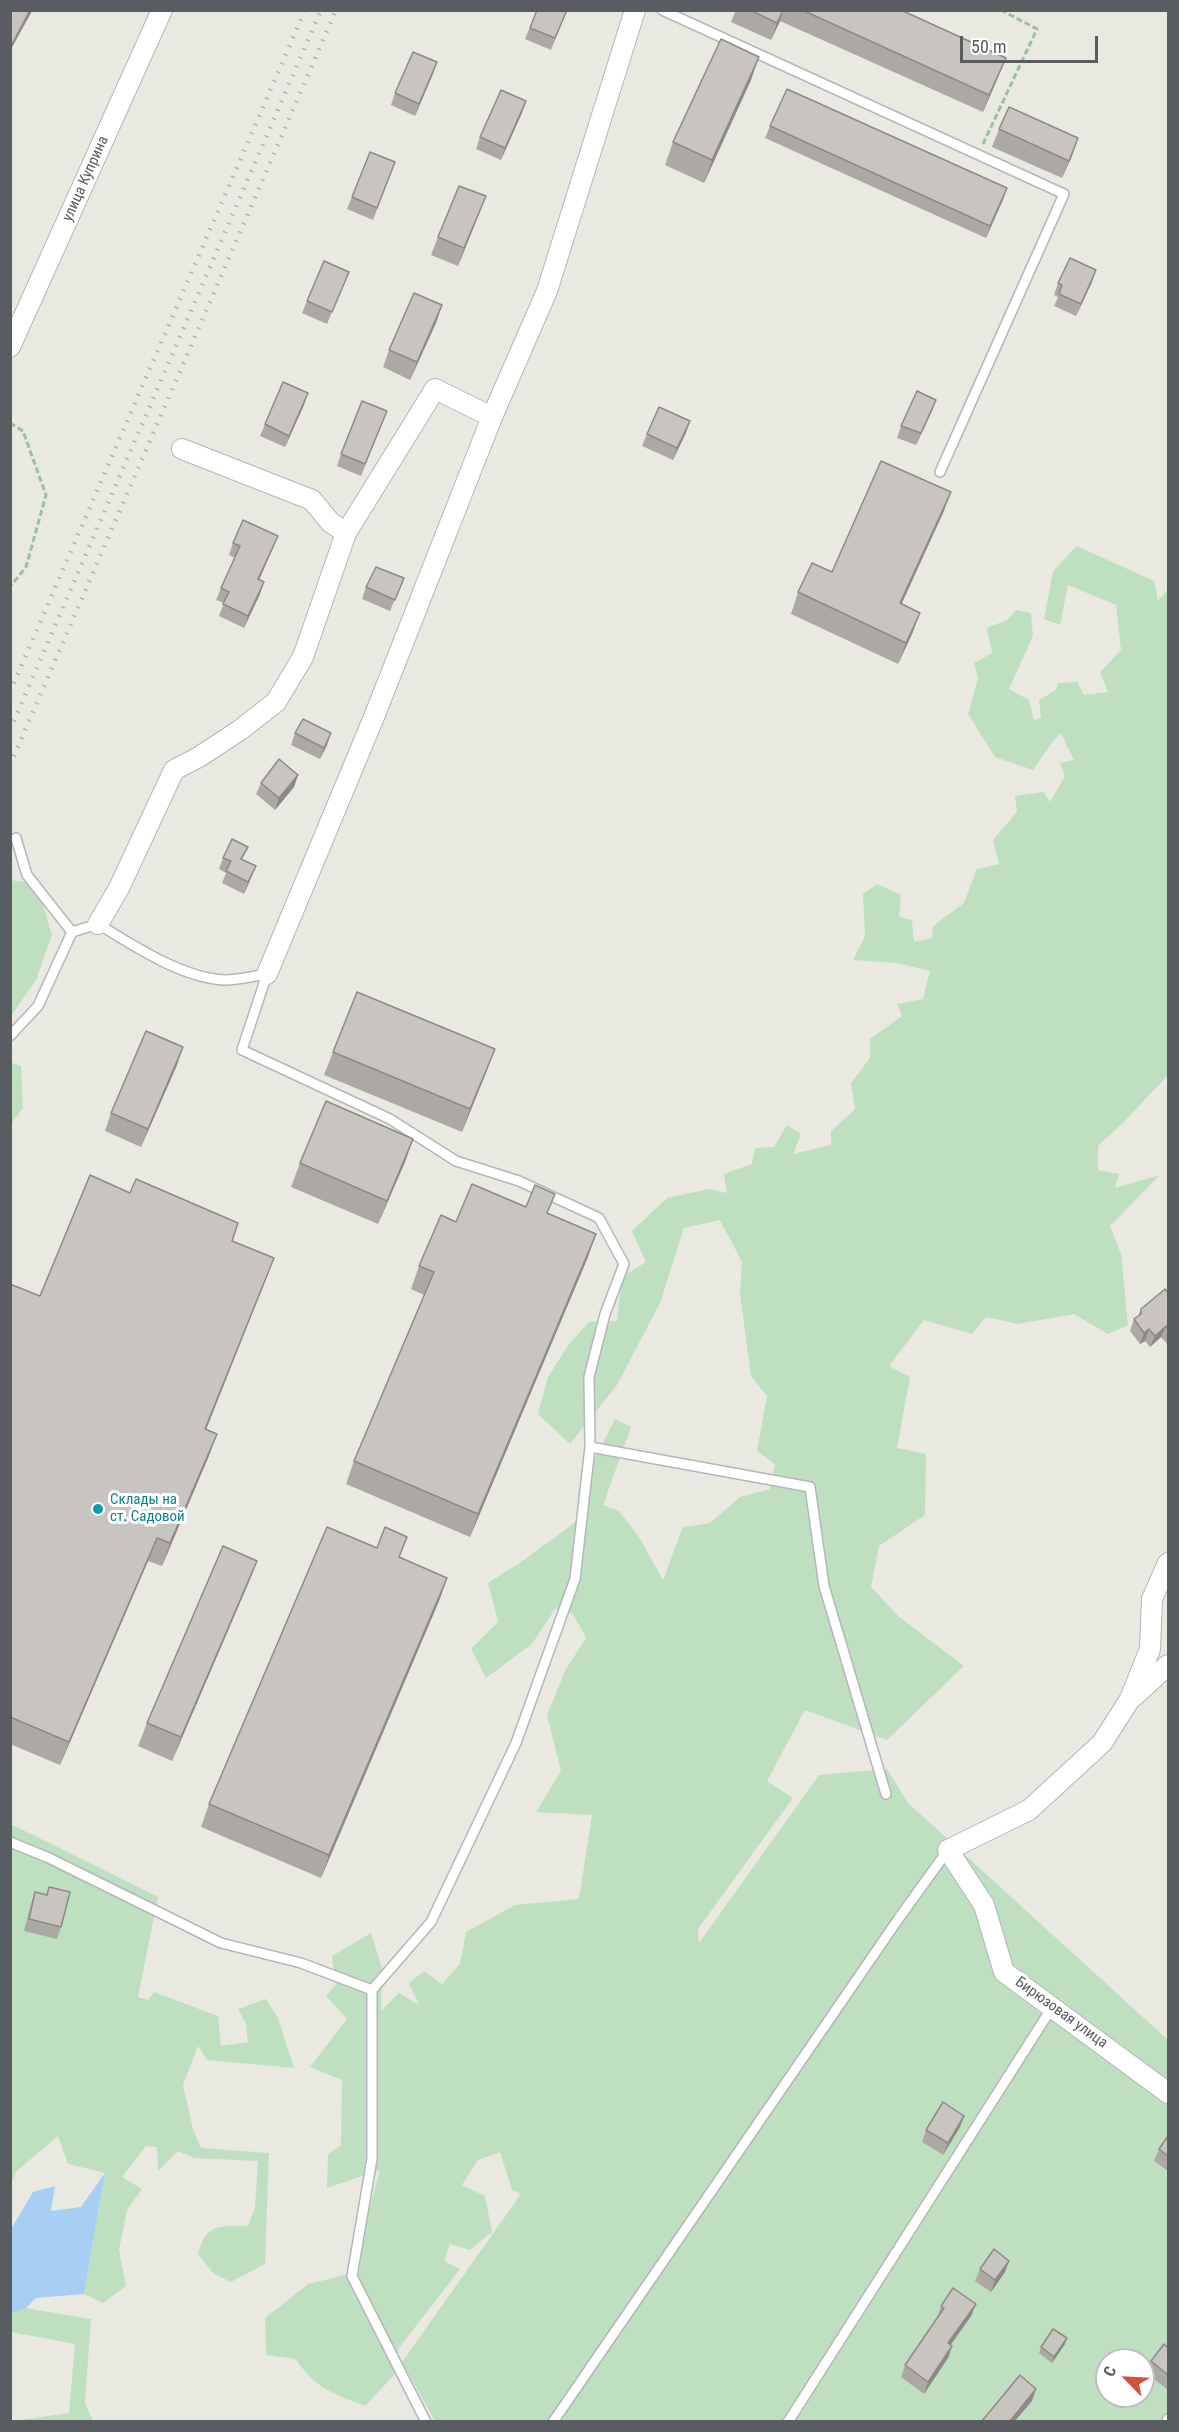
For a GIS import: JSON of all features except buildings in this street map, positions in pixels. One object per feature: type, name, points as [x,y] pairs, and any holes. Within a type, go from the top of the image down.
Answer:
[{"type":"street","name":"улица Куприна","points":[[10,348],[162,10]]},
{"type":"street","points":[[267,974],[374,717],[492,417],[547,291],[635,10]]},
{"type":"street","points":[[98,924],[119,888],[174,770],[199,757],[240,730],[276,702],[303,657],[346,533],[435,388],[492,417]]},
{"type":"street","points":[[182,449],[312,500],[330,522],[346,533]]},
{"type":"street","points":[[948,1850],[1029,1810],[1102,1743],[1130,1699],[1150,1648],[1152,1599],[1168,1563]]},
{"type":"street","points":[[1130,1699],[1168,1665]]},
{"type":"street","name":"Бирюзовая улица","points":[[948,1850],[984,1905],[1004,1972],[1168,2093]]},
{"type":"lane","points":[[662,10],[1064,194],[940,472]]},
{"type":"lane","points":[[16,837],[27,874],[72,932]]},
{"type":"lane","points":[[10,1036],[38,1006],[72,932],[98,924],[149,956],[191,972],[225,980],[267,974],[242,1050],[390,1119],[456,1161],[519,1180],[599,1218],[624,1264],[605,1314],[589,1377],[590,1447],[575,1579],[516,1743],[431,1922],[372,1990],[372,2159],[352,2276],[426,2421]]},
{"type":"lane","points":[[590,1447],[810,1487],[824,1586],[886,1794]]},
{"type":"lane","points":[[10,1842],[49,1858],[221,1942],[301,1963],[372,1990]]},
{"type":"lane","points":[[553,2421],[948,1850]]},
{"type":"lane","points":[[788,2421],[1053,2006]]},
{"type":"path","points":[[979,154],[1037,29],[1001,10]]},
{"type":"path","points":[[10,423],[22,431],[46,495],[26,567],[10,587]]},
{"type":"green space","points":[[1077,546],[1154,581],[1158,601],[1167,590],[1168,592],[1168,1075],[1098,1146],[1098,1170],[1119,1174],[1115,1188],[1160,1175],[1110,1226],[1121,1254],[1128,1325],[1108,1334],[1074,1314],[1018,1324],[986,1317],[972,1334],[924,1320],[889,1366],[910,1377],[897,1448],[926,1454],[925,1515],[879,1546],[871,1587],[898,1616],[964,1666],[887,1740],[805,1710],[767,1781],[793,1798],[698,1929],[699,1943],[819,1775],[887,1769],[908,1803],[1167,2039],[1168,2421],[435,2421],[402,2362],[521,2194],[512,2190],[500,2152],[478,2160],[462,2185],[485,2196],[492,2232],[470,2250],[450,2244],[444,2261],[460,2269],[399,2348],[395,2374],[365,2406],[334,2394],[310,2377],[296,2359],[266,2355],[265,2318],[308,2284],[359,2274],[365,2224],[380,2170],[327,2188],[328,2154],[341,2145],[342,2080],[310,2067],[347,2019],[326,1996],[336,1984],[332,1956],[371,1933],[382,1968],[381,2011],[399,1993],[419,2005],[409,1983],[424,1971],[442,1984],[460,1964],[466,1932],[515,1905],[579,1899],[592,1815],[536,1812],[561,1771],[547,1715],[566,1669],[586,1638],[573,1614],[555,1609],[532,1644],[486,1678],[471,1649],[498,1622],[488,1583],[581,1518],[578,1492],[615,1419],[631,1427],[603,1505],[619,1511],[641,1540],[663,1580],[683,1527],[710,1523],[740,1497],[770,1489],[775,1464],[757,1451],[767,1396],[751,1376],[740,1294],[742,1262],[720,1220],[684,1228],[660,1303],[617,1385],[570,1444],[538,1414],[548,1377],[569,1344],[589,1322],[617,1321],[622,1277],[646,1262],[632,1231],[667,1198],[709,1189],[727,1193],[724,1174],[752,1164],[755,1148],[774,1147],[787,1125],[801,1134],[793,1154],[831,1145],[831,1131],[855,1109],[851,1083],[870,1058],[870,1039],[902,1016],[897,1004],[923,999],[930,971],[897,963],[853,960],[865,936],[863,894],[877,884],[901,895],[899,917],[912,920],[914,942],[932,938],[933,926],[964,903],[977,869],[999,864],[993,840],[1017,812],[1015,796],[1044,792],[1050,802],[1065,776],[1060,763],[1074,760],[1061,733],[1033,770],[995,757],[968,714],[978,678],[974,663],[992,653],[987,628],[1007,620],[1016,610],[1031,613],[1033,636],[1009,689],[1029,700],[1034,720],[1041,718],[1039,700],[1056,690],[1058,683],[1077,682],[1084,695],[1108,692],[1100,672],[1121,650],[1116,605],[1068,585],[1060,625],[1044,619],[1053,571]]},
{"type":"green space","points":[[11,880],[37,884],[52,935],[36,980],[11,1016]]},
{"type":"green space","points":[[10,1062],[21,1066],[23,1108],[11,1124]]},
{"type":"green space","points":[[11,1824],[158,1897],[138,1997],[148,2000],[154,1992],[218,2016],[221,2046],[248,2042],[246,2024],[238,2009],[266,1999],[278,2018],[294,2068],[207,2060],[198,2046],[183,2085],[193,2129],[201,2148],[269,2153],[265,2264],[231,2282],[213,2273],[198,2254],[205,2236],[215,2228],[248,2226],[255,2207],[258,2161],[194,2158],[178,2151],[158,2171],[157,2147],[146,2146],[122,2177],[142,2189],[127,2210],[119,2250],[126,2286],[103,2303],[84,2294],[105,2173],[68,2164],[58,2136],[17,2171],[11,2183]]},
{"type":"green space","points":[[26,2308],[91,2319],[85,2403],[93,2421],[13,2421],[69,2413],[75,2344],[11,2332],[10,2314]]},
{"type":"water","points":[[105,2173],[84,2294],[36,2298],[26,2308],[11,2314],[11,2229],[33,2192],[55,2186],[51,2211],[81,2207]]},
{"type":"railway","points":[[10,692],[305,10]]},
{"type":"railway","points":[[10,730],[321,10]]},
{"type":"railway","points":[[10,765],[336,10]]},
{"type":"place","name":"Склады на ст. Садовой","points":[[98,1509]]}]
